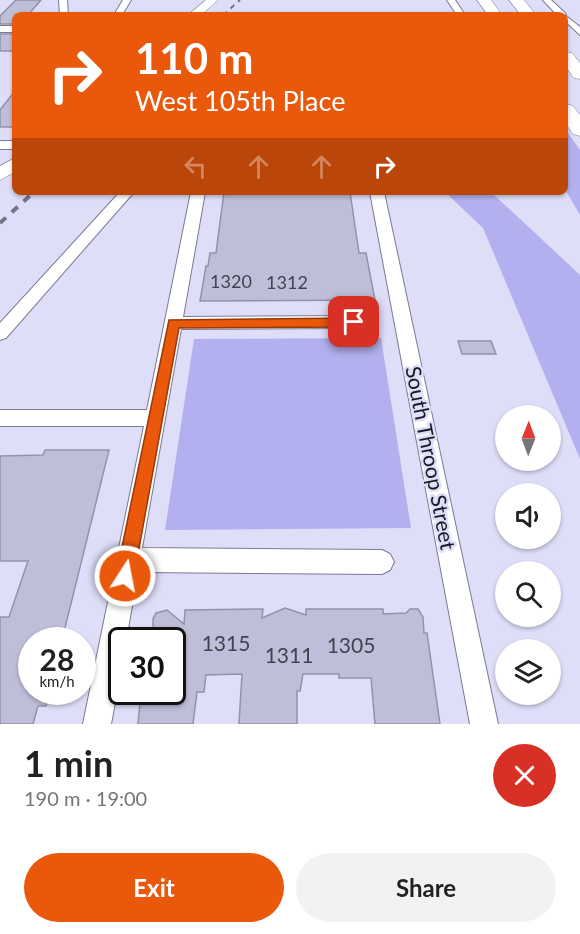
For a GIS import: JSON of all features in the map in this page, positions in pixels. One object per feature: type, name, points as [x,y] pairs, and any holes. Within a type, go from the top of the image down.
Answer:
[{"type":"highway","points":[[516,0],[526,12]]},
{"type":"highway","points":[[568,59],[580,74]]},
{"type":"highway","points":[[568,113],[580,130]]},
{"type":"main road","points":[[198,12],[213,0]]},
{"type":"main road","points":[[0,175],[12,165]]},
{"type":"street","points":[[547,0],[560,12]]},
{"type":"street","points":[[568,20],[579,30]]},
{"type":"street","points":[[0,333],[124,195]]},
{"type":"street","points":[[97,724],[197,195]]},
{"type":"street","name":"South Throop Street","points":[[378,195],[484,724]]},
{"type":"street","points":[[173,323],[354,322]]},
{"type":"street","points":[[0,418],[155,418]]},
{"type":"street","points":[[128,560],[382,561]]},
{"type":"shaded area","points":[[568,133],[580,150],[580,215],[568,194]]},
{"type":"shaded area","points":[[448,195],[494,195],[580,275],[580,459],[561,414],[561,405],[557,405],[483,228]]},
{"type":"shaded area","points":[[381,338],[411,528],[165,530],[194,339]]},
{"type":"building","points":[[16,0],[41,0],[31,12],[12,12],[12,24],[0,24],[0,16]]},
{"type":"building","points":[[0,34],[12,34],[12,51],[0,51]]},
{"type":"building","points":[[12,95],[12,127],[0,127],[0,110]]},
{"type":"building","points":[[224,195],[350,195],[359,253],[366,253],[375,300],[200,301],[210,253],[216,253]]},
{"type":"building","points":[[458,341],[491,341],[496,354],[462,354]]},
{"type":"building","points":[[45,450],[109,450],[65,627],[18,627],[18,705],[46,706],[38,706],[33,724],[0,724],[0,617],[9,617],[28,561],[0,561],[0,456],[43,455]]},
{"type":"building","points":[[285,608],[306,615],[306,609],[383,609],[383,614],[406,613],[410,609],[418,609],[423,617],[424,633],[427,633],[440,724],[375,724],[371,678],[339,678],[339,674],[303,674],[300,691],[297,691],[297,724],[239,724],[242,674],[206,675],[204,692],[197,692],[193,724],[138,724],[140,705],[186,705],[186,627],[153,627],[156,613],[167,610],[184,624],[185,610],[263,609],[262,618]]},
{"type":"railway","points":[[226,12],[240,0]]},
{"type":"railway","points":[[0,223],[31,195]]},
{"type":"route","points":[[125,576],[173,323],[354,322]]}]
